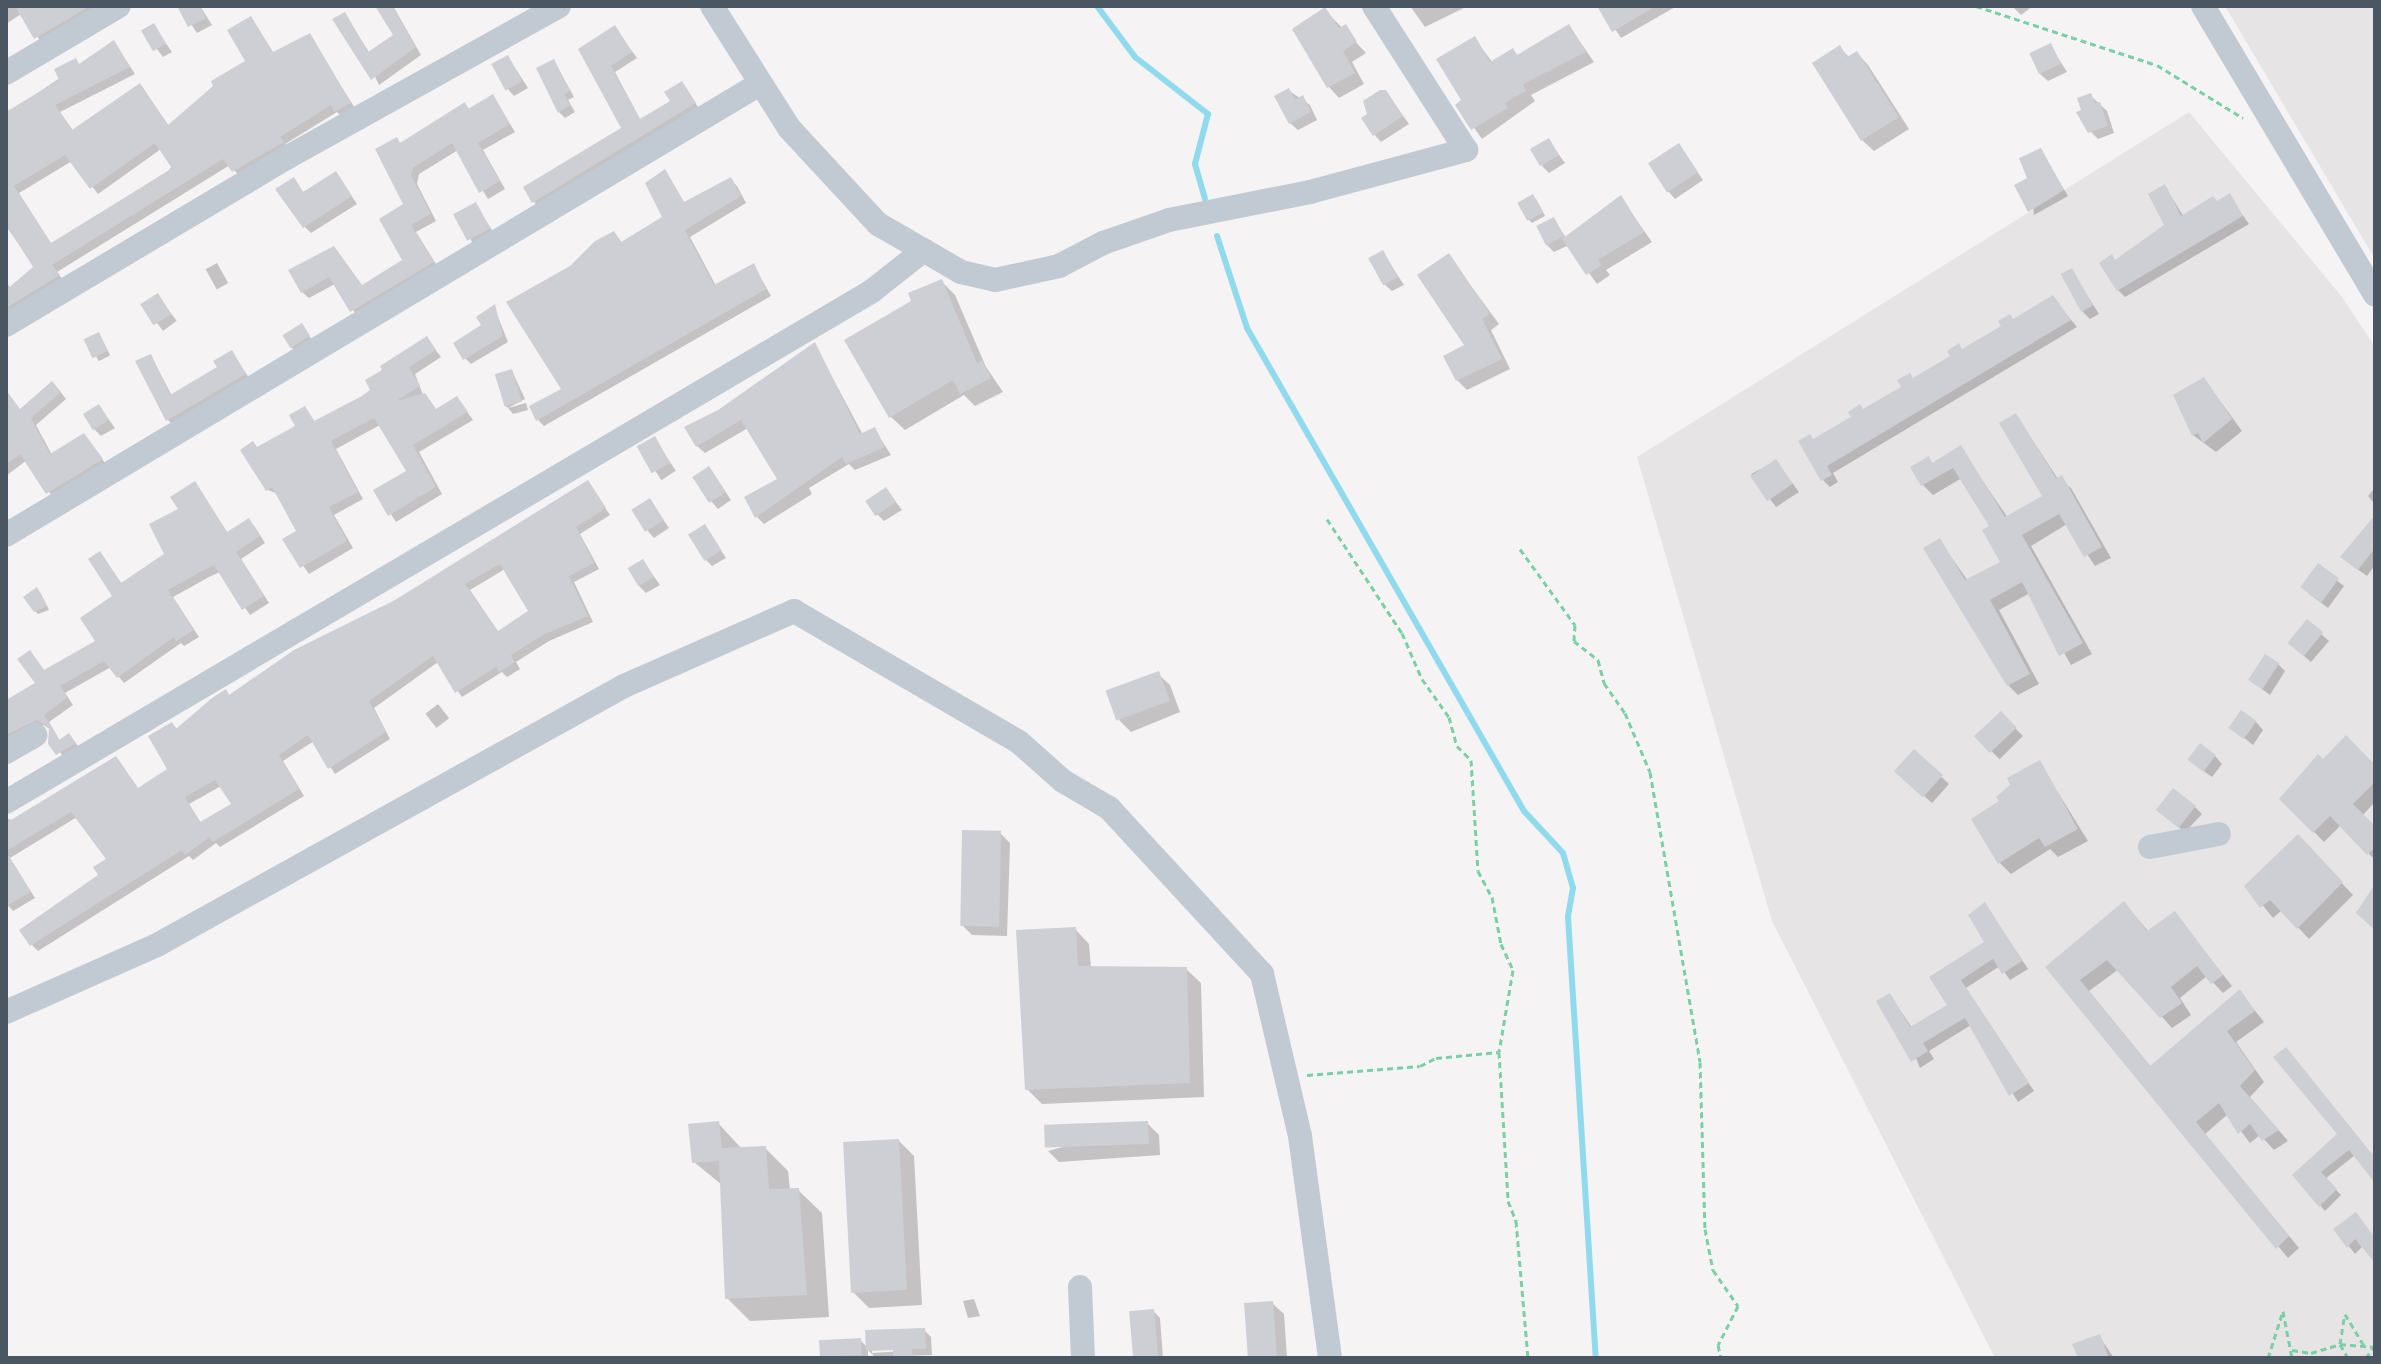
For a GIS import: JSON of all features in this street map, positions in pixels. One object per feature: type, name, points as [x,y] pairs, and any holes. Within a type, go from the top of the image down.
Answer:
[{"type":"street","points":[[6,73],[119,6]]},
{"type":"street","points":[[6,325],[288,157],[559,6]]},
{"type":"street","points":[[712,6],[758,85],[837,184],[878,224],[961,272],[995,280],[1030,276],[1169,220],[1310,192],[1466,150],[1374,6]]},
{"type":"street","points":[[2203,6],[2375,295]]},
{"type":"street","points":[[6,535],[758,85]]},
{"type":"street","points":[[6,802],[872,291],[924,250]]},
{"type":"street","points":[[6,1012],[157,945],[624,686],[794,611],[1019,742],[1063,781],[1109,808],[1262,974],[1288,1072],[1330,1358]]},
{"type":"street","points":[[6,752],[36,735]]},
{"type":"street","points":[[2150,847],[2219,834]]},
{"type":"street","points":[[1080,1287],[1083,1358]]},
{"type":"path","points":[[1976,6],[2157,65],[2246,120]]},
{"type":"path","points":[[1327,519],[1402,633],[1422,679],[1449,717],[1457,746],[1471,760],[1478,871],[1492,897],[1501,944],[1513,970],[1499,1052],[1508,1201],[1516,1221],[1528,1358]]},
{"type":"path","points":[[1520,549],[1575,625],[1574,641],[1598,660],[1604,683],[1625,713],[1650,772],[1700,1062],[1705,1229],[1713,1270],[1738,1306],[1718,1345],[1721,1358]]},
{"type":"path","points":[[1288,1072],[1314,1075],[1379,1065],[1420,1066],[1436,1058],[1499,1052]]},
{"type":"path","points":[[2268,1358],[2283,1311],[2292,1358]]},
{"type":"path","points":[[2348,1358],[2340,1344],[2345,1314],[2364,1346]]},
{"type":"path","points":[[2292,1350],[2311,1353],[2340,1344],[2374,1345]]},
{"type":"path","points":[[2366,1358],[2374,1345]]},
{"type":"shaded area","points":[[2225,6],[2375,6],[2375,259]]},
{"type":"shaded area","points":[[2189,112],[2342,297],[2375,347],[2375,1358],[1995,1358],[1772,921],[1637,457]]},
{"type":"building","points":[[15,6],[90,6],[34,39]]},
{"type":"building","points":[[177,6],[200,6],[206,18],[188,27]]},
{"type":"building","points":[[375,6],[392,6],[416,47],[371,80],[332,19],[345,12],[368,52],[393,35]]},
{"type":"building","points":[[1597,6],[1656,6],[1612,32]]},
{"type":"building","points":[[1325,7],[1339,28],[1346,24],[1357,42],[1343,51],[1355,73],[1327,88],[1292,29]]},
{"type":"building","points":[[251,16],[273,52],[310,33],[351,103],[334,112],[331,105],[280,137],[284,142],[232,172],[223,159],[52,265],[60,275],[6,308],[6,290],[33,267],[6,224],[6,112],[59,80],[54,69],[76,58],[79,64],[114,40],[130,67],[55,105],[72,130],[140,83],[168,125],[213,86],[211,81],[245,61],[227,30]],"holes":[[[155,143],[171,167],[51,243],[14,186],[65,155],[90,189]]]},
{"type":"building","points":[[154,23],[166,44],[153,51],[141,30]]},
{"type":"building","points":[[1569,24],[1586,52],[1523,84],[1526,91],[1505,103],[1508,108],[1471,130],[1455,105],[1461,100],[1436,59],[1475,36],[1490,62],[1513,48],[1517,55]]},
{"type":"building","points":[[615,25],[632,52],[611,66],[640,119],[670,101],[664,92],[682,81],[696,103],[532,203],[523,187],[621,128],[578,49]]},
{"type":"building","points":[[2051,43],[2061,64],[2039,74],[2029,53]]},
{"type":"building","points":[[1840,45],[1847,57],[1857,51],[1899,117],[1861,141],[1812,63]]},
{"type":"building","points":[[508,55],[522,81],[505,90],[491,64]]},
{"type":"building","points":[[554,59],[570,91],[564,94],[570,105],[558,113],[536,68]]},
{"type":"building","points":[[1289,88],[1295,100],[1303,95],[1311,112],[1289,124],[1274,96]]},
{"type":"building","points":[[1380,90],[1386,90],[1403,116],[1373,136],[1361,118],[1367,114],[1363,101]]},
{"type":"building","points":[[2091,93],[2095,103],[2100,102],[2108,126],[2088,133],[2076,112],[2081,110],[2077,98]]},
{"type":"building","points":[[493,94],[510,124],[478,143],[500,181],[479,193],[452,143],[413,168],[411,175],[431,214],[411,225],[434,262],[350,312],[329,277],[301,293],[288,270],[334,246],[362,285],[402,260],[379,219],[403,204],[375,149],[397,137],[400,143],[465,102],[468,109]]},
{"type":"building","points":[[1549,138],[1559,155],[1540,166],[1530,149]]},
{"type":"building","points":[[1679,143],[1698,172],[1667,193],[1648,163]]},
{"type":"building","points":[[2041,148],[2064,190],[2028,212],[2014,185],[2027,178],[2019,158]]},
{"type":"building","points":[[665,169],[684,202],[731,177],[741,196],[685,230],[714,285],[754,263],[766,289],[536,421],[529,406],[561,389],[506,302],[570,266],[595,241],[614,231],[621,242],[662,217],[645,183]]},
{"type":"building","points":[[336,171],[352,196],[303,228],[275,189],[294,177],[303,192]]},
{"type":"building","points":[[2165,184],[2181,216],[2213,196],[2217,201],[2230,193],[2243,216],[2117,291],[2099,263],[2112,254],[2115,260],[2164,225],[2148,194]]},
{"type":"building","points":[[1533,194],[1543,212],[1527,221],[1517,203]]},
{"type":"building","points":[[1621,195],[1644,232],[1598,260],[1602,265],[1586,275],[1562,239]]},
{"type":"building","points":[[476,202],[490,228],[467,241],[453,214]]},
{"type":"building","points":[[1554,217],[1564,237],[1546,246],[1536,226]]},
{"type":"building","points":[[1383,250],[1398,277],[1383,285],[1368,258]]},
{"type":"building","points":[[1449,253],[1490,314],[1482,319],[1502,359],[1456,381],[1443,356],[1464,345],[1417,275]]},
{"type":"building","points":[[2072,268],[2093,306],[2081,312],[2061,274]]},
{"type":"building","points":[[942,279],[977,363],[982,360],[991,378],[960,394],[953,380],[889,418],[844,340],[911,301],[908,293]]},
{"type":"building","points":[[158,293],[171,314],[153,325],[140,304]]},
{"type":"building","points":[[2053,295],[2071,320],[1827,466],[1832,475],[1821,481],[1798,441],[1810,434],[1813,439],[1851,417],[1848,412],[1860,404],[1863,409],[1901,387],[1897,380],[1910,373],[1913,378],[1950,356],[1947,351],[1959,343],[1962,349],[2001,326],[1998,321],[2010,314],[2013,319]]},
{"type":"building","points":[[495,304],[503,336],[463,360],[453,343],[481,325],[476,317]]},
{"type":"building","points":[[302,323],[310,336],[290,348],[282,335]]},
{"type":"building","points":[[99,332],[108,351],[92,358],[84,339]]},
{"type":"building","points":[[427,336],[436,350],[409,367],[420,386],[396,401],[425,393],[436,409],[457,396],[468,412],[413,445],[436,487],[388,516],[373,490],[406,471],[374,418],[331,441],[358,492],[329,507],[347,541],[300,568],[282,539],[296,531],[272,487],[266,491],[240,450],[253,441],[257,447],[295,426],[289,415],[305,406],[314,421],[362,396],[370,390],[365,380],[382,370],[380,366]]},
{"type":"building","points":[[815,342],[860,434],[875,427],[885,447],[846,464],[842,457],[755,518],[744,497],[777,479],[741,420],[696,447],[684,427],[718,410]]},
{"type":"building","points":[[232,350],[246,374],[166,421],[135,361],[151,354],[170,395],[217,367],[213,361]]},
{"type":"building","points":[[512,369],[522,402],[505,407],[495,374]]},
{"type":"building","points":[[2204,377],[2232,419],[2203,443],[2198,433],[2192,436],[2173,395]]},
{"type":"building","points":[[52,381],[61,392],[31,418],[50,454],[84,433],[103,459],[46,494],[20,454],[6,465],[6,390],[20,409]]},
{"type":"building","points":[[99,404],[109,420],[93,430],[83,414]]},
{"type":"building","points":[[2016,413],[2056,478],[2062,475],[2102,547],[2084,557],[2059,514],[2022,535],[2083,643],[2059,656],[2022,582],[1990,600],[2030,674],[2007,686],[1923,548],[1940,538],[1965,580],[2000,562],[1982,530],[1989,526],[1953,468],[1921,486],[1910,467],[1929,456],[1932,463],[1961,445],[2005,517],[2042,496],[1999,423]]},
{"type":"building","points":[[655,436],[670,463],[652,473],[637,446]]},
{"type":"building","points":[[1776,459],[1793,484],[1767,501],[1750,476]]},
{"type":"building","points":[[709,466],[726,492],[709,503],[692,477]]},
{"type":"building","points":[[588,480],[606,508],[576,527],[594,563],[569,576],[588,616],[543,635],[511,655],[515,662],[499,672],[496,667],[455,693],[433,656],[369,701],[386,732],[328,769],[308,735],[279,755],[299,789],[213,842],[210,837],[185,855],[182,850],[30,946],[19,930],[98,875],[93,867],[106,859],[71,812],[6,851],[6,823],[116,756],[138,788],[167,769],[148,736],[172,722],[176,729],[226,689],[229,695],[294,650],[395,600]],"holes":[[[500,564],[528,611],[498,631],[465,584]],[[215,780],[231,804],[200,822],[185,797]]]},
{"type":"building","points":[[195,481],[227,532],[249,518],[260,536],[236,552],[264,596],[242,610],[214,565],[202,571],[168,590],[194,630],[176,641],[174,637],[117,678],[104,661],[60,686],[68,697],[44,715],[59,740],[69,733],[76,743],[56,755],[48,744],[49,728],[37,720],[6,735],[6,700],[35,683],[17,659],[30,650],[44,670],[95,641],[80,618],[112,596],[88,559],[100,551],[121,583],[164,554],[149,524],[178,509],[170,497]]},
{"type":"building","points":[[886,487],[896,502],[875,516],[865,501]]},
{"type":"building","points":[[650,498],[664,520],[645,532],[631,510]]},
{"type":"building","points":[[2375,515],[2375,548],[2358,570],[2340,557]]},
{"type":"building","points":[[705,524],[721,550],[704,561],[688,535]]},
{"type":"building","points":[[643,559],[654,577],[638,586],[628,568]]},
{"type":"building","points":[[2318,563],[2339,578],[2321,603],[2300,587]]},
{"type":"building","points":[[37,587],[47,606],[34,612],[23,597]]},
{"type":"building","points":[[2307,619],[2323,632],[2304,656],[2287,643]]},
{"type":"building","points":[[2265,654],[2279,663],[2262,689],[2248,680]]},
{"type":"building","points":[[1159,671],[1170,701],[1116,721],[1105,690]]},
{"type":"building","points":[[2241,710],[2257,721],[2244,739],[2228,728]]},
{"type":"building","points":[[2001,711],[2017,728],[1990,753],[1974,736]]},
{"type":"building","points":[[2346,735],[2375,765],[2375,782],[2353,804],[2375,826],[2375,848],[2367,855],[2330,816],[2313,833],[2279,799],[2318,754],[2323,759]]},
{"type":"building","points":[[2200,743],[2216,755],[2203,772],[2187,760]]},
{"type":"building","points":[[1914,749],[1943,775],[1923,797],[1894,771]]},
{"type":"building","points":[[2040,760],[2078,829],[2045,847],[2039,838],[1998,864],[1971,819],[1999,801],[1996,797],[2010,785],[2007,778]]},
{"type":"building","points":[[2173,788],[2196,806],[2179,828],[2156,810]]},
{"type":"building","points":[[962,830],[1001,831],[999,927],[960,926]]},
{"type":"building","points":[[2298,834],[2343,882],[2297,929],[2270,900],[2260,908],[2244,886]]},
{"type":"building","points":[[6,852],[31,892],[6,906]]},
{"type":"building","points":[[2375,884],[2375,930],[2356,913]]},
{"type":"building","points":[[2124,901],[2147,931],[2175,911],[2223,975],[2211,984],[2197,966],[2171,987],[2182,1003],[2160,1018],[2107,960],[2080,980],[2150,1066],[2240,989],[2255,1011],[2227,1031],[2255,1070],[2240,1086],[2279,1130],[2262,1141],[2250,1124],[2238,1134],[2219,1103],[2196,1122],[2289,1236],[2276,1249],[2045,967]]},
{"type":"building","points":[[1985,902],[2022,961],[2002,974],[1993,959],[1961,980],[2029,1083],[2009,1096],[1965,1018],[1923,1043],[1928,1051],[1911,1062],[1876,1001],[1890,993],[1910,1027],[1947,1005],[1929,977],[1984,942],[1968,915]]},
{"type":"building","points":[[1076,927],[1078,966],[1187,967],[1190,1083],[1025,1090],[1016,930]]},
{"type":"building","points":[[2286,1047],[2375,1158],[2375,1183],[2349,1150],[2321,1172],[2337,1189],[2319,1207],[2292,1175],[2337,1134],[2273,1057]]},
{"type":"building","points":[[719,1121],[722,1148],[766,1146],[769,1189],[799,1188],[807,1295],[725,1299],[719,1161],[692,1163],[688,1124]]},
{"type":"building","points":[[1148,1121],[1149,1144],[1045,1148],[1044,1125]]},
{"type":"building","points":[[899,1139],[907,1290],[851,1293],[843,1142]]},
{"type":"building","points":[[2356,1212],[2375,1238],[2375,1263],[2355,1239],[2347,1248],[2333,1229]]},
{"type":"building","points":[[1273,1301],[1277,1358],[1248,1358],[1244,1303]]},
{"type":"building","points":[[1154,1309],[1158,1358],[1133,1358],[1129,1311]]},
{"type":"building","points":[[925,1328],[926,1349],[912,1349],[913,1358],[893,1358],[893,1350],[866,1351],[865,1330]]},
{"type":"building","points":[[2100,1334],[2109,1358],[2078,1358],[2072,1344]]},
{"type":"building","points":[[861,1338],[862,1355],[820,1357],[819,1340]]},
{"type":"waterway","points":[[1097,6],[1135,57],[1208,114],[1195,164],[1205,199]]},
{"type":"waterway","points":[[1217,236],[1247,328],[1524,811],[1563,853],[1573,888],[1568,917],[1596,1358]]}]
